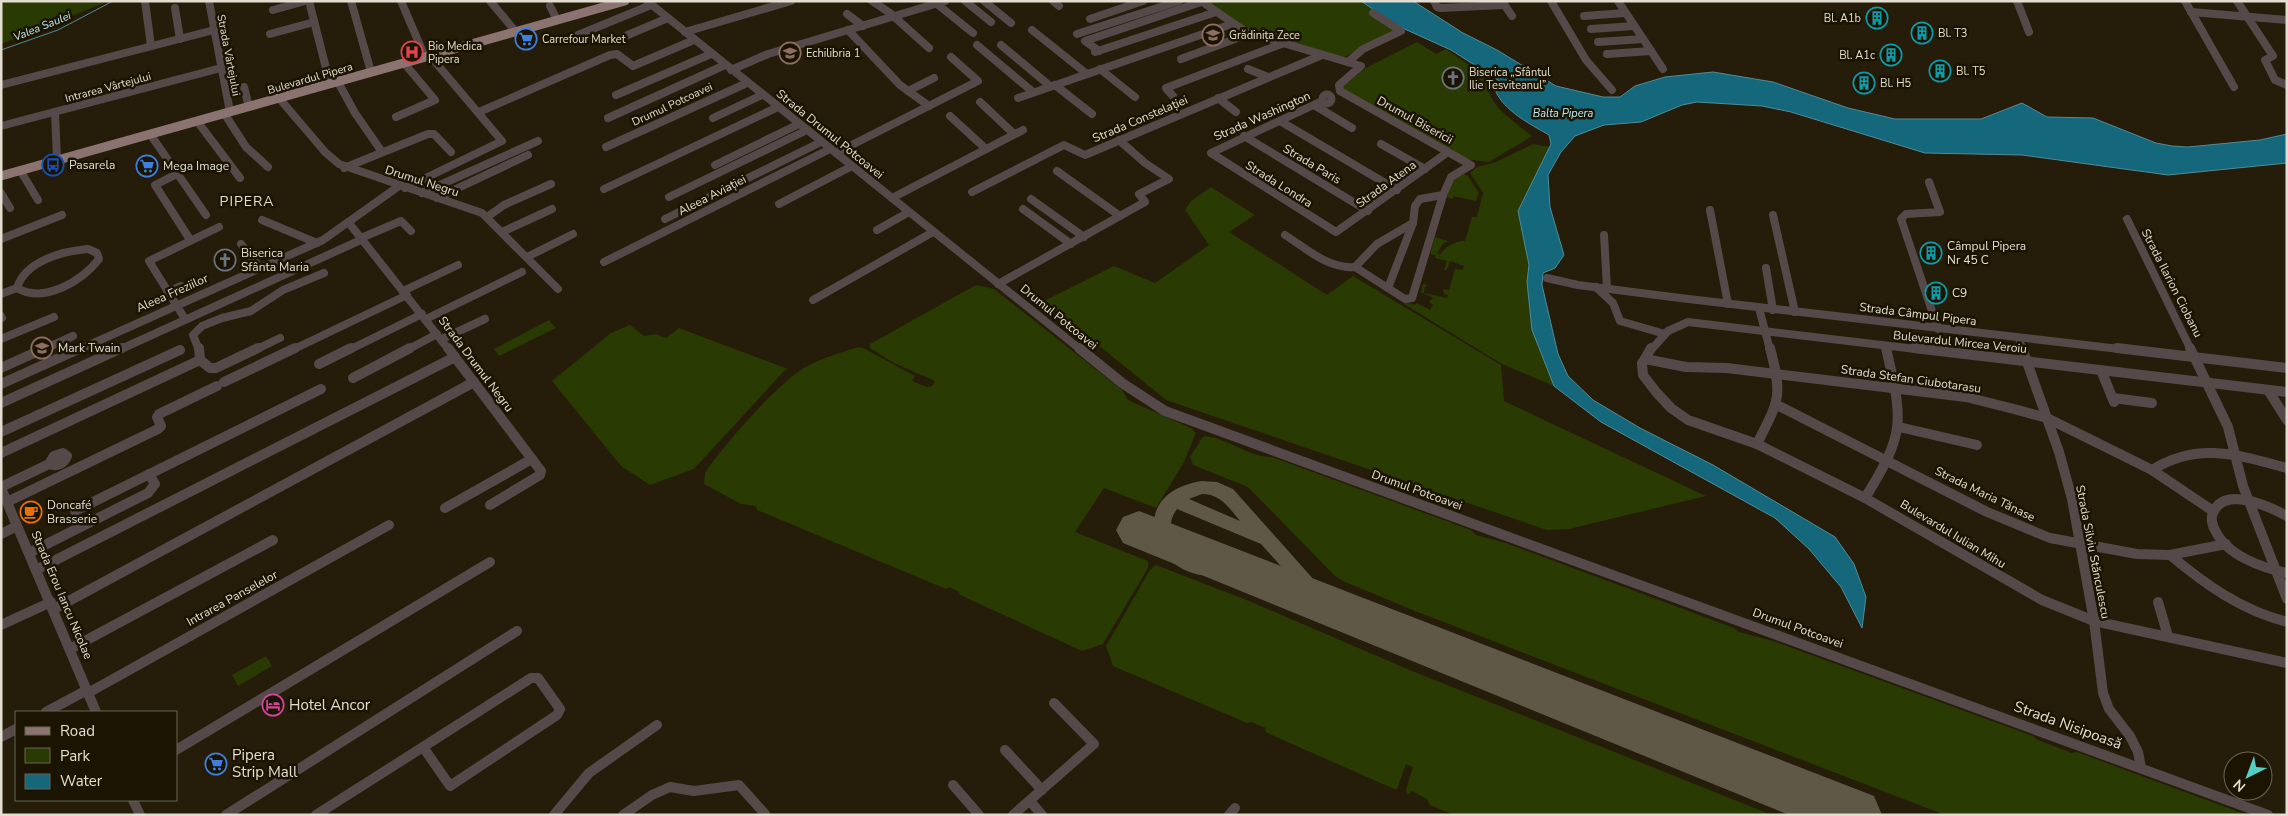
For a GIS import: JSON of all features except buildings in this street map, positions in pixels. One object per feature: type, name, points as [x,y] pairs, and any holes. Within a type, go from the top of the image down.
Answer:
[{"type":"main road","name":"Bulevardul Pipera","points":[[1,176],[516,32],[610,3],[625,1]]},
{"type":"street","points":[[145,1],[151,46]]},
{"type":"street","name":"Strada Vârtejului","points":[[209,1],[227,112]]},
{"type":"street","points":[[272,10],[305,1]]},
{"type":"street","points":[[309,1],[334,83],[382,152]]},
{"type":"street","points":[[351,1],[371,72]]},
{"type":"street","points":[[401,1],[428,56],[479,112],[610,55],[617,54],[633,66],[694,40]]},
{"type":"street","points":[[490,1],[516,32]]},
{"type":"street","points":[[685,32],[791,1]]},
{"type":"street","points":[[872,1],[894,16],[929,48]]},
{"type":"street","points":[[608,118],[728,68],[768,54],[945,1]]},
{"type":"street","points":[[965,1],[991,22]]},
{"type":"street","points":[[984,1],[1011,23]]},
{"type":"street","points":[[1052,1],[1059,6]]},
{"type":"street","points":[[1090,18],[1143,1]]},
{"type":"street","points":[[1077,34],[1179,1]]},
{"type":"street","points":[[1100,69],[1100,58],[1085,41],[1201,1],[1232,24],[1251,33],[1364,67],[1339,85],[1340,91]]},
{"type":"street","points":[[1434,1],[1437,7],[1441,8],[1467,4],[1503,3],[1512,16]]},
{"type":"street","points":[[1551,1],[1603,83],[1612,90]]},
{"type":"street","points":[[2017,1],[2029,32]]},
{"type":"street","points":[[2185,1],[2234,87]]},
{"type":"street","points":[[2237,1],[2273,56],[2265,60],[2275,80],[2287,86]]},
{"type":"street","points":[[578,35],[649,3]]},
{"type":"street","name":"Strada Drumul Potcoavei","points":[[649,3],[998,284]]},
{"type":"street","points":[[1616,3],[1648,51],[1663,69]]},
{"type":"street","points":[[937,4],[973,33]]},
{"type":"street","points":[[550,6],[557,20]]},
{"type":"street","points":[[175,8],[180,39]]},
{"type":"street","points":[[1100,58],[1216,12]]},
{"type":"street","points":[[2191,12],[2287,20]]},
{"type":"street","points":[[1348,62],[1363,49],[1401,31],[1373,13]]},
{"type":"street","points":[[1584,16],[1622,13]]},
{"type":"street","points":[[847,14],[863,26]]},
{"type":"street","points":[[623,37],[668,18]]},
{"type":"street","points":[[270,34],[314,22]]},
{"type":"street","points":[[1086,48],[1100,58],[1232,24]]},
{"type":"street","points":[[1591,28],[1631,26]]},
{"type":"street","points":[[1,85],[214,30]]},
{"type":"street","points":[[848,30],[908,91],[929,106]]},
{"type":"street","points":[[1032,30],[1087,74]]},
{"type":"street","points":[[1181,59],[1251,33]]},
{"type":"street","points":[[1598,42],[1640,39]]},
{"type":"street","points":[[1173,96],[1166,88],[1284,43]]},
{"type":"street","points":[[977,45],[1033,92]]},
{"type":"street","points":[[1001,45],[1092,114]]},
{"type":"street","points":[[1607,54],[1648,51]]},
{"type":"street","points":[[616,95],[711,54]]},
{"type":"street","name":"Strada Constelației","points":[[972,192],[1064,145],[1070,145],[1083,155],[1322,55]]},
{"type":"street","name":"Aleea Aviației","points":[[604,262],[978,81],[951,58]]},
{"type":"street","points":[[396,117],[435,100],[404,63]]},
{"type":"street","name":"Intrarea Vârtejului","points":[[1,126],[221,68]]},
{"type":"street","points":[[1018,98],[1100,69]]},
{"type":"street","points":[[1100,69],[1135,97]]},
{"type":"street","points":[[1248,69],[1268,77]]},
{"type":"street","points":[[908,91],[934,78]]},
{"type":"street","name":"Drumul Potcoavei","points":[[606,147],[747,82]]},
{"type":"street","points":[[244,87],[248,106]]},
{"type":"street","name":"Strada Washington","points":[[1210,152],[1314,105],[1322,101],[1323,97],[1331,97],[1340,91]]},
{"type":"street","name":"Drumul Bisericii","points":[[1340,91],[1471,165],[1451,177],[1443,194],[1412,298],[1405,299],[1355,267]]},
{"type":"street","points":[[713,118],[762,95]]},
{"type":"street","name":"Drumul Negru","points":[[279,98],[328,156],[344,168],[437,198],[487,217],[558,289]]},
{"type":"street","points":[[1218,98],[1236,112]]},
{"type":"street","points":[[980,102],[1014,134]]},
{"type":"street","points":[[1314,105],[1352,128]]},
{"type":"street","points":[[604,189],[778,107]]},
{"type":"street","points":[[55,112],[57,160]]},
{"type":"street","points":[[227,112],[246,147],[268,167]]},
{"type":"street","name":"Aleea Freziilor","points":[[1,384],[317,243],[349,224],[402,187],[502,141],[479,112]]},
{"type":"street","points":[[950,116],[986,149]]},
{"type":"street","points":[[1280,120],[1397,190]]},
{"type":"street","points":[[197,121],[240,178]]},
{"type":"street","points":[[715,165],[799,124]]},
{"type":"street","points":[[669,198],[807,130]]},
{"type":"street","points":[[892,198],[1023,130]]},
{"type":"street","points":[[150,134],[206,215]]},
{"type":"street","points":[[344,168],[432,134],[451,152]]},
{"type":"street","name":"Strada Paris","points":[[1244,136],[1368,211]]},
{"type":"street","points":[[998,284],[1145,202],[1139,194],[1169,177],[1145,163],[1119,140]]},
{"type":"street","points":[[422,193],[538,141]]},
{"type":"street","points":[[666,219],[821,142]]},
{"type":"street","points":[[1381,144],[1425,169]]},
{"type":"street","name":"Strada Londra","points":[[1210,152],[1336,232]]},
{"type":"street","name":"Strada Atena","points":[[1336,232],[1368,211],[1448,152]]},
{"type":"street","points":[[437,198],[528,155]]},
{"type":"street","points":[[779,204],[852,166]]},
{"type":"street","points":[[20,170],[38,200]]},
{"type":"street","points":[[1057,171],[1122,215]]},
{"type":"street","points":[[177,174],[155,185],[189,238]]},
{"type":"street","points":[[1078,181],[1122,215]]},
{"type":"street","points":[[1930,182],[1940,212],[1906,214],[1900,219],[1938,329]]},
{"type":"street","points":[[487,217],[504,205],[551,184]]},
{"type":"street","points":[[1,193],[10,208]]},
{"type":"street","points":[[1388,288],[1399,264],[1413,223],[1415,206],[1420,199],[1443,194]]},
{"type":"street","points":[[1031,199],[1084,237]]},
{"type":"street","points":[[502,232],[552,209]]},
{"type":"street","points":[[1023,209],[1071,244]]},
{"type":"street","points":[[1710,210],[1728,304]]},
{"type":"street","points":[[877,230],[909,212]]},
{"type":"street","points":[[1,239],[62,215]]},
{"type":"street","points":[[1773,215],[1796,312]]},
{"type":"street","name":"Strada Ilarion Ciobanu","points":[[2127,219],[2209,383],[2209,389],[2233,436],[2236,456],[2250,500],[2283,573],[2287,599]]},
{"type":"street","points":[[262,220],[317,243]]},
{"type":"street","points":[[1,403],[401,221],[411,231]]},
{"type":"street","points":[[1285,235],[1324,259],[1343,267],[1355,267],[1377,244],[1413,223]]},
{"type":"street","name":"Strada Drumul Negru","points":[[349,224],[424,317],[542,473],[490,505]]},
{"type":"street","points":[[185,319],[149,263],[150,259],[219,227]]},
{"type":"street","points":[[814,300],[933,232]]},
{"type":"street","points":[[527,257],[573,234]]},
{"type":"street","points":[[1604,235],[1607,288]]},
{"type":"street","points":[[241,244],[260,268]]},
{"type":"street","points":[[88,249],[94,251],[99,256],[97,263],[90,270],[60,287],[32,294],[22,292],[17,288],[18,281],[24,273],[60,254],[88,249]]},
{"type":"street","points":[[5,505],[158,429],[161,426],[157,417],[159,414],[458,265]]},
{"type":"street","points":[[1766,268],[1773,310]]},
{"type":"street","points":[[319,364],[522,272]]},
{"type":"street","points":[[280,338],[216,368],[210,368],[200,360],[199,348],[193,335],[198,328],[222,318],[251,311],[284,290],[324,273]]},
{"type":"street","name":"Strada Câmpul Pipera","points":[[1547,278],[1596,287],[1773,310],[2287,368]]},
{"type":"street","name":"Drumul Potcoavei","points":[[998,284],[1122,383],[1165,411],[1858,663]]},
{"type":"street","points":[[167,292],[181,286]]},
{"type":"street","points":[[1596,287],[1613,303],[1620,321],[1665,334]]},
{"type":"street","points":[[1,294],[17,288]]},
{"type":"street","points":[[1757,444],[1777,406],[1777,374],[1759,308]]},
{"type":"street","points":[[1,340],[54,317]]},
{"type":"street","points":[[353,378],[439,337],[484,319]]},
{"type":"street","name":"Bulevardul Mircea Veroiu","points":[[1644,361],[1651,347],[1665,334],[1688,322],[2287,392]]},
{"type":"street","points":[[1,368],[73,336]]},
{"type":"street","name":"Strada Silviu Stănculescu","points":[[2019,338],[2047,418],[2072,499],[2094,621],[2103,693],[2109,710],[2130,736],[2138,752],[2141,768]]},
{"type":"street","points":[[1865,498],[1888,460],[1899,427],[1894,387],[1885,346]]},
{"type":"street","points":[[1,432],[180,350]]},
{"type":"street","points":[[36,570],[455,357]]},
{"type":"street","points":[[1,452],[200,360]]},
{"type":"street","name":"Strada Stefan Ciubotarasu","points":[[1644,361],[1894,387],[1966,397],[2047,418],[2152,470],[2213,511]]},
{"type":"street","name":"Bulevardul Iulian Mihu","points":[[1644,361],[1643,375],[1671,408],[1688,420],[1757,444],[1865,498],[1945,543],[2018,588],[2094,621],[2287,663]]},
{"type":"street","points":[[2100,370],[2114,400],[2152,404]]},
{"type":"street","points":[[1,625],[52,605],[474,382]]},
{"type":"street","points":[[75,511],[321,389]]},
{"type":"street","points":[[2268,390],[2287,420]]},
{"type":"street","name":"Strada Maria Tănase","points":[[1777,406],[1888,460],[1987,512],[2050,538],[2137,554],[2170,555],[2226,544]]},
{"type":"street","points":[[1899,427],[1977,445]]},
{"type":"street","points":[[2152,470],[2168,459],[2181,454],[2217,452],[2287,468]]},
{"type":"street","points":[[445,508],[532,459]]},
{"type":"street","points":[[1,488],[50,464]]},
{"type":"street","points":[[29,553],[148,493],[155,484],[150,474]]},
{"type":"street","name":"Strada Erou Iancu Nicolae","points":[[1,488],[5,505],[17,526],[52,605],[96,711]]},
{"type":"street","points":[[2283,573],[2250,562],[2226,544],[2214,526],[2213,511],[2218,505],[2226,501],[2250,500],[2264,504],[2287,516]]},
{"type":"street","name":"Intrarea Panselelor","points":[[48,711],[389,525]]},
{"type":"street","points":[[1,534],[17,526]]},
{"type":"street","points":[[70,649],[273,540]]},
{"type":"street","points":[[2170,555],[2208,587],[2234,602],[2260,615],[2287,622]]},
{"type":"street","points":[[178,749],[490,562]]},
{"type":"street","points":[[2158,602],[2168,636]]},
{"type":"street","points":[[226,815],[517,631]]},
{"type":"street","name":"Strada Nisipoasă","points":[[1858,663],[2268,815]]},
{"type":"street","points":[[316,815],[422,746],[535,677],[538,678],[560,709],[557,715],[450,786],[422,746]]},
{"type":"street","points":[[1013,815],[1094,744],[1054,703]]},
{"type":"street","points":[[554,815],[589,773],[657,725]]},
{"type":"street","points":[[1,737],[15,730]]},
{"type":"street","points":[[1005,750],[1042,790]]},
{"type":"street","points":[[623,815],[652,795],[670,787],[694,791],[739,785],[753,798],[765,814]]},
{"type":"street","points":[[953,785],[979,815]]},
{"type":"street","points":[[133,801],[140,815]]},
{"type":"street","points":[[1030,801],[1042,815]]},
{"type":"green space","points":[[1,1],[109,1],[1,44]]},
{"type":"green space","points":[[1204,1],[1361,1],[1383,17],[1395,32],[1342,58],[1245,28]]},
{"type":"green space","points":[[1417,42],[1436,54],[1446,49],[1488,78],[1487,87],[1490,95],[1501,111],[1532,136],[1489,162],[1463,159],[1339,90],[1366,68]]},
{"type":"green space","points":[[1533,144],[1550,147],[1518,211],[1529,265],[1527,282],[1532,330],[1554,386],[1502,364],[1404,304],[1405,301],[1414,305],[1417,303],[1430,310],[1433,305],[1429,302],[1433,298],[1421,292],[1423,284],[1428,285],[1425,287],[1424,293],[1447,298],[1448,295],[1444,294],[1443,289],[1449,290],[1455,269],[1463,270],[1464,266],[1450,261],[1447,270],[1444,270],[1447,261],[1435,258],[1436,255],[1430,254],[1435,237],[1448,241],[1443,244],[1437,253],[1440,255],[1451,244],[1465,241],[1472,217],[1477,217],[1483,193],[1470,173],[1477,167],[1496,162]]},
{"type":"green space","points":[[1464,174],[1468,176],[1479,193],[1476,201],[1453,196],[1453,199],[1447,197],[1452,180]]},
{"type":"green space","points":[[1211,187],[1255,215],[1229,232],[1327,295],[1353,276],[1501,365],[1504,401],[1706,496],[1569,529],[1547,530],[1166,400],[1044,301],[1114,266],[1155,283],[1209,245],[1185,210],[1191,201]]},
{"type":"green space","points":[[976,285],[994,289],[1122,390],[1128,400],[1191,428],[1196,433],[1184,462],[1156,508],[1104,488],[1075,532],[1148,561],[1148,568],[1103,644],[1082,651],[960,595],[959,592],[949,587],[946,589],[757,510],[756,506],[741,504],[704,484],[705,473],[708,468],[753,414],[793,376],[817,361],[858,347],[863,348],[915,376],[912,381],[927,387],[932,386],[935,381],[894,363],[870,348],[870,344]]},
{"type":"green space","points":[[549,320],[556,328],[499,356],[494,349]]},
{"type":"green space","points":[[630,325],[644,336],[656,334],[666,338],[679,328],[788,369],[784,371],[694,469],[650,485],[621,466],[552,381],[611,333]]},
{"type":"green space","points":[[1206,436],[1256,455],[1272,457],[1471,530],[1476,535],[1506,543],[1734,628],[1739,632],[1773,641],[2033,736],[2038,740],[2072,753],[2077,752],[2247,815],[1945,815],[1415,611],[1343,581],[1335,576],[1248,487],[1193,465],[1190,457],[1202,438]]},
{"type":"green space","points":[[1156,565],[1249,601],[1412,671],[1772,815],[1454,815],[1430,805],[1427,799],[1412,791],[1408,795],[1406,790],[1413,767],[1406,764],[1397,789],[1394,789],[1265,732],[1266,728],[1251,722],[1247,723],[1113,666],[1106,646],[1150,570]]},
{"type":"green space","points":[[266,656],[272,666],[238,686],[232,675]]},
{"type":"water","name":"Balta Pipera","points":[[1361,1],[1413,1],[1463,33],[1497,50],[1556,86],[1603,97],[1620,97],[1635,86],[1665,77],[1713,72],[1773,82],[1848,108],[1895,119],[1981,119],[2022,103],[2047,117],[2093,118],[2156,143],[2172,146],[2188,147],[2260,140],[2287,134],[2287,163],[2168,175],[2022,155],[1925,153],[1791,112],[1762,106],[1697,102],[1682,105],[1641,122],[1604,125],[1575,136],[1561,152],[1548,175],[1550,207],[1564,255],[1555,268],[1543,273],[1542,285],[1558,354],[1568,376],[1593,400],[1640,428],[1713,465],[1835,537],[1854,564],[1866,597],[1862,628],[1841,587],[1809,549],[1775,518],[1601,422],[1554,386],[1532,330],[1527,282],[1529,265],[1518,211],[1551,144],[1549,135],[1511,111],[1499,98],[1495,90],[1501,82],[1451,50],[1398,26]]},
{"type":"waterway","name":"Valea Saulei","points":[[1,50],[58,30],[113,1]]},
{"type":"taxiway","points":[[1174,500],[1187,492],[1202,487],[1217,489],[1227,494],[1309,586],[1341,610]]},
{"type":"taxiway","points":[[1174,500],[1260,537]]},
{"type":"taxiway","points":[[1174,500],[1166,510],[1162,521],[1162,532],[1166,543],[1173,552],[1183,560],[1205,568],[1231,566]]},
{"type":"runway","points":[[1139,530],[1855,815]]},
{"type":"place","name":"Bl. A1b","points":[[1877,18]]},
{"type":"place","name":"Bl. T3","points":[[1922,33]]},
{"type":"place","name":"Grădinița Zece","points":[[1213,35]]},
{"type":"place","name":"Carrefour Market","points":[[526,39]]},
{"type":"place","name":"Bio Medica Pipera","points":[[412,52]]},
{"type":"place","name":"Echilibria 1","points":[[790,53]]},
{"type":"place","name":"Bl. A1c","points":[[1891,55]]},
{"type":"place","name":"Bl. T5","points":[[1940,71]]},
{"type":"place","name":"Biserica „Sfântul Ilie Tesviteanul”","points":[[1453,78]]},
{"type":"place","name":"Bl. H5","points":[[1864,83]]},
{"type":"place","name":"Pasarela","points":[[53,165]]},
{"type":"place","name":"Mega Image","points":[[147,166]]},
{"type":"place","name":"Câmpul Pipera Nr 45 C","points":[[1931,253]]},
{"type":"place","name":"Biserica Sfânta Maria","points":[[225,260]]},
{"type":"place","name":"C9","points":[[1936,293]]},
{"type":"place","name":"Mark Twain","points":[[42,348]]},
{"type":"place","name":"Doncafé Brasserie","points":[[31,512]]},
{"type":"place","name":"Hotel Ancor","points":[[273,705]]},
{"type":"place","name":"Pipera Strip Mall","points":[[216,764]]},
{"type":"district","name":"PIPERA","points":[[247,201]]}]
